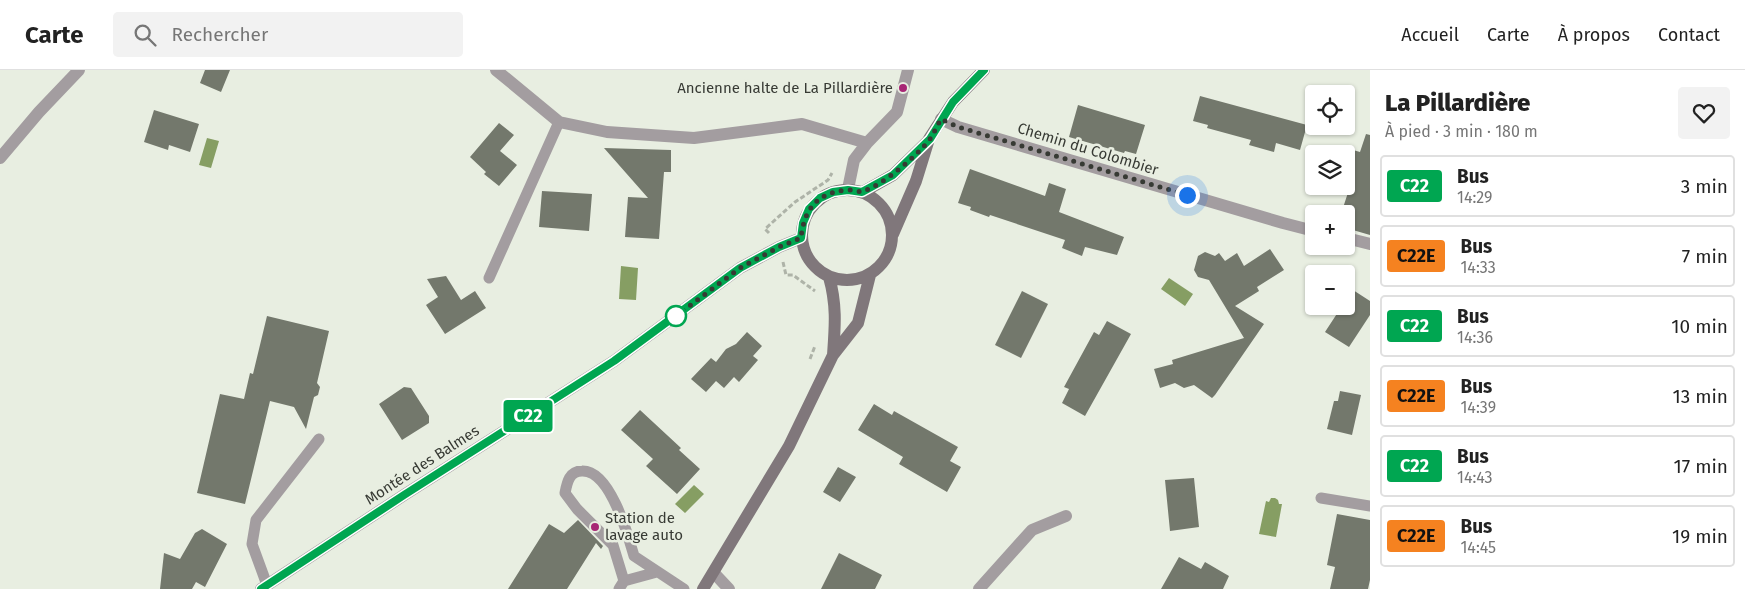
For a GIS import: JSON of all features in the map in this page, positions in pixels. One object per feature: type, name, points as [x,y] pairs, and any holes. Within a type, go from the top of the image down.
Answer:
[{"type":"main road","points":[[893,234],[891,221],[875,199],[862,192],[848,190],[833,192],[820,198],[809,209],[803,223],[801,238],[809,262],[829,277],[843,281],[857,280],[870,275],[880,267],[887,258],[893,234],[916,181],[930,139],[953,102],[984,70]]},
{"type":"main road","points":[[862,192],[893,175],[930,139]]},
{"type":"main road","points":[[703,589],[789,446],[833,355],[858,323],[870,275]]},
{"type":"main road","points":[[829,277],[834,294],[836,317],[833,355]]},
{"type":"street","points":[[0,158],[39,112],[79,70]]},
{"type":"street","points":[[496,70],[559,122],[607,132],[694,138],[802,124],[868,143]]},
{"type":"street","points":[[848,190],[854,160],[897,112],[908,70]]},
{"type":"street","name":"Chemin du Colombier","points":[[941,119],[967,130],[1305,228]]},
{"type":"street","name":"Montée des Balmes","points":[[264,587],[614,361],[740,268],[779,247],[801,238]]},
{"type":"street","points":[[1355,240],[1370,244]]},
{"type":"street","points":[[979,589],[1032,530],[1066,516]]},
{"type":"street","points":[[714,573],[729,589]]},
{"type":"lane","points":[[489,278],[559,122]]},
{"type":"lane","points":[[264,587],[252,544],[256,520],[319,438]]},
{"type":"lane","points":[[657,572],[622,585],[613,545],[577,509],[566,493],[568,479],[577,471],[586,470],[607,487],[625,527],[634,556],[684,589]]},
{"type":"lane","points":[[1321,498],[1370,506]]},
{"type":"path","points":[[818,298],[814,291],[800,280],[793,275],[786,275],[778,242],[765,229],[795,202],[828,180],[840,159],[854,160]]},
{"type":"path","points":[[807,364],[818,339]]},
{"type":"shaded area","points":[[207,138],[219,141],[211,168],[199,165]]},
{"type":"shaded area","points":[[621,266],[638,268],[636,300],[619,299]]},
{"type":"shaded area","points":[[1169,278],[1193,294],[1185,306],[1161,289]]},
{"type":"shaded area","points":[[694,485],[704,494],[685,513],[675,504]]},
{"type":"shaded area","points":[[1271,498],[1275,498],[1279,504],[1282,504],[1276,537],[1259,534],[1266,501],[1269,502]]},
{"type":"building","points":[[205,70],[230,70],[221,92],[200,83]]},
{"type":"building","points":[[1200,96],[1305,124],[1305,132],[1300,150],[1276,143],[1274,152],[1249,145],[1251,140],[1207,128],[1208,125],[1193,121]]},
{"type":"building","points":[[1078,105],[1145,125],[1136,154],[1125,151],[1124,153],[1069,137]]},
{"type":"building","points":[[154,110],[199,124],[190,152],[169,145],[168,150],[144,142]]},
{"type":"building","points":[[499,123],[514,135],[500,151],[517,165],[499,186],[484,174],[486,172],[470,157]]},
{"type":"building","points":[[1366,134],[1370,135],[1370,235],[1355,231],[1355,205],[1344,205],[1347,195],[1355,195],[1355,151],[1360,152]]},
{"type":"building","points":[[604,148],[671,150],[671,172],[664,172],[659,239],[625,237],[628,197],[648,198]]},
{"type":"building","points":[[970,169],[1045,196],[1049,183],[1066,189],[1059,212],[1124,237],[1117,255],[1085,247],[1082,256],[1062,248],[1065,240],[990,215],[989,217],[970,210],[971,207],[958,203]]},
{"type":"building","points":[[542,191],[592,194],[589,231],[539,227]]},
{"type":"building","points":[[1270,249],[1284,270],[1257,287],[1259,291],[1235,306],[1264,324],[1215,395],[1212,398],[1194,385],[1184,388],[1175,383],[1160,388],[1154,369],[1173,364],[1172,360],[1244,338],[1209,280],[1198,277],[1194,270],[1198,256],[1205,252],[1215,256],[1219,253],[1225,261],[1237,253],[1244,266]]},
{"type":"building","points":[[446,276],[461,300],[475,291],[486,308],[445,334],[426,305],[438,297],[427,279]]},
{"type":"building","points":[[1022,291],[1048,304],[1021,358],[995,345]]},
{"type":"building","points":[[1355,291],[1370,301],[1370,315],[1349,347],[1325,332],[1336,315],[1355,315]]},
{"type":"building","points":[[267,316],[329,331],[317,383],[320,387],[318,395],[314,397],[306,429],[294,407],[270,401],[245,504],[197,493],[220,394],[244,399],[250,373],[253,374]]},
{"type":"building","points":[[1107,321],[1131,334],[1085,416],[1062,403],[1069,389],[1064,387],[1094,332],[1099,335]]},
{"type":"building","points":[[747,332],[762,346],[753,356],[758,360],[739,382],[734,377],[724,388],[716,381],[706,392],[691,379],[711,358],[716,362],[726,349],[736,344]]},
{"type":"building","points":[[404,387],[411,388],[429,416],[429,423],[402,440],[379,404]]},
{"type":"building","points":[[1340,391],[1361,395],[1352,435],[1327,429],[1334,401],[1338,401]]},
{"type":"building","points":[[874,404],[892,415],[894,411],[958,447],[950,461],[961,467],[947,492],[899,464],[903,457],[858,430]]},
{"type":"building","points":[[640,410],[681,448],[679,450],[700,469],[677,494],[646,466],[653,459],[621,430]]},
{"type":"building","points":[[838,467],[856,477],[840,502],[823,492]]},
{"type":"building","points":[[1194,478],[1199,527],[1170,531],[1165,480]]},
{"type":"building","points":[[1337,514],[1370,520],[1370,580],[1368,589],[1330,589],[1335,567],[1327,565]]},
{"type":"building","points":[[578,520],[603,546],[601,549],[596,543],[567,589],[508,589],[549,524],[564,533]]},
{"type":"building","points":[[202,529],[227,544],[205,587],[196,582],[192,589],[160,589],[164,553],[180,559],[195,533]]},
{"type":"building","points":[[839,553],[882,575],[875,589],[821,589]]},
{"type":"building","points":[[1179,557],[1201,569],[1205,562],[1229,576],[1223,589],[1161,589]]},
{"type":"bus line","name":"C22","points":[[261,589],[614,361],[740,268],[779,247],[801,238],[803,223],[809,209],[820,198],[833,192],[848,190],[862,192],[893,175],[930,139],[953,102],[984,70]]},
{"type":"place","name":"Ancienne halte de La Pillardière","points":[[903,88]]},
{"type":"place","name":"Station de lavage auto","points":[[595,527]]},
{"type":"route","points":[[676,316],[740,268],[779,247],[801,238],[803,223],[809,209],[820,198],[833,192],[848,190],[862,192],[893,175],[930,139],[941,119],[958,127],[1187,195]]}]
